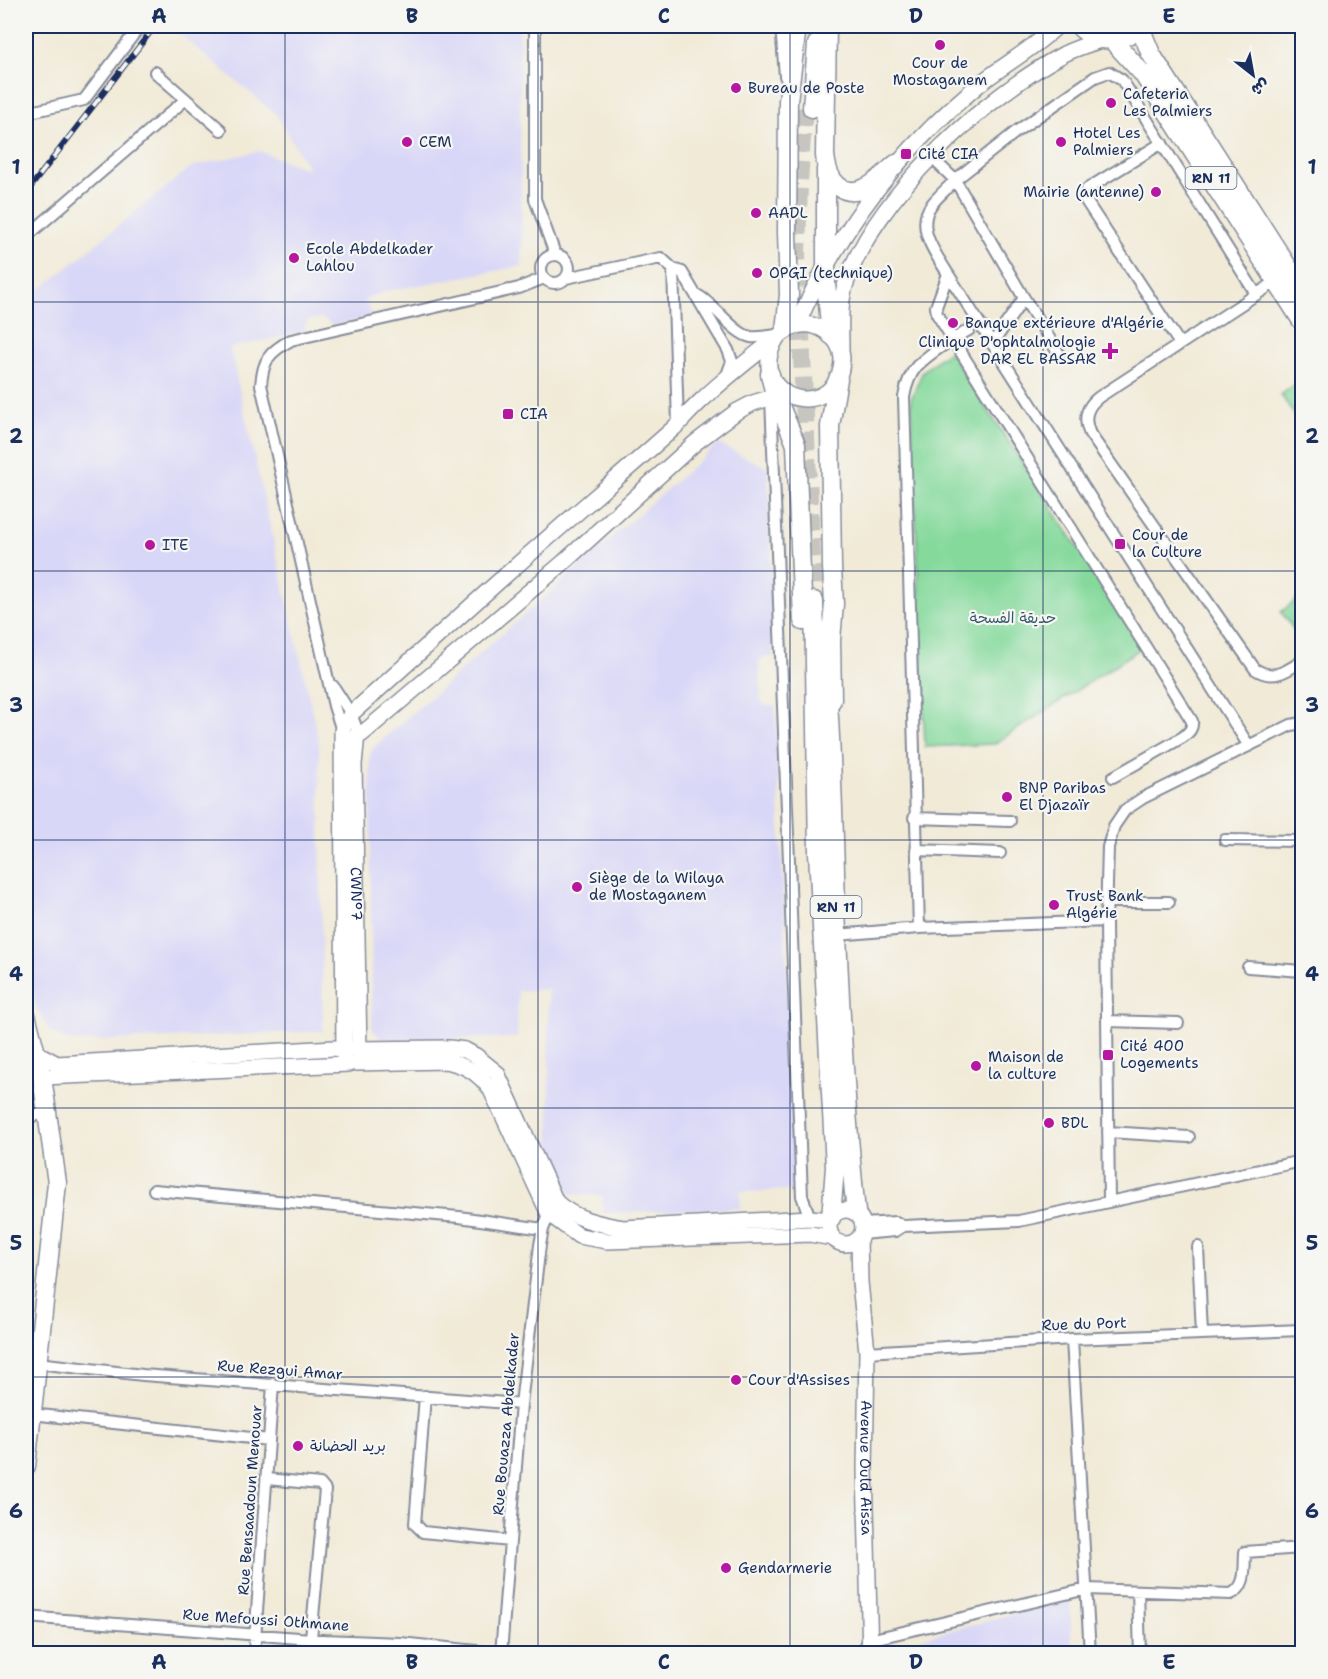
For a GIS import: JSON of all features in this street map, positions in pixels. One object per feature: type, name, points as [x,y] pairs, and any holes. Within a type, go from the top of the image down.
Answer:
[{"type":"main road","points":[[799,26],[801,106]]},
{"type":"main road","points":[[784,332],[789,295],[787,232],[801,106],[818,26]]},
{"type":"main road","points":[[827,26],[826,300],[831,334]]},
{"type":"main road","points":[[826,166],[835,184],[840,188],[850,191],[861,190],[874,184],[977,86],[1057,26]]},
{"type":"main road","points":[[1079,26],[1093,36],[1107,40]]},
{"type":"main road","points":[[824,752],[834,604],[831,567],[830,426],[842,367],[844,288],[855,260],[888,209],[931,157],[956,133],[1008,91],[1067,52],[1107,40],[1123,38],[1141,26]]},
{"type":"main road","name":"RN 11","points":[[1141,26],[1152,54],[1302,289]]},
{"type":"main road","name":"RN 11","points":[[1107,40],[1143,74],[1302,321]]},
{"type":"main road","points":[[824,752],[803,619],[796,445],[778,395],[772,388],[767,362],[769,350],[810,293],[852,222],[896,164]]},
{"type":"main road","points":[[352,1054],[354,732],[726,379],[784,332],[809,324],[821,328],[831,334],[842,355]]},
{"type":"main road","points":[[354,732],[564,562],[695,443],[736,412],[778,395],[809,399],[821,395],[838,379]]},
{"type":"main road","name":"RN 11","points":[[817,601],[824,752],[851,1167],[860,1227]]},
{"type":"main road","name":"CWN°7","points":[[352,1054],[354,732]]},
{"type":"main road","name":"RN 11","points":[[824,752],[818,853],[834,1156],[831,1219]]},
{"type":"main road","points":[[26,1015],[30,1054],[42,1077],[57,1183],[26,1458]]},
{"type":"main road","points":[[30,1054],[57,1064],[334,1048],[352,1054]]},
{"type":"main road","points":[[42,1077],[352,1054],[445,1062],[472,1070],[491,1090],[549,1215],[579,1236],[607,1241],[810,1234],[851,1243],[860,1227],[843,1210],[831,1219],[810,1218],[623,1228],[600,1224],[566,1211],[549,1215]]},
{"type":"main road","points":[[831,1219],[830,1232],[860,1282]]},
{"type":"main road","name":"Avenue Ould Aissa","points":[[860,1227],[860,1282],[867,1352],[866,1470],[870,1647]]},
{"type":"street","points":[[26,113],[84,100],[140,26]]},
{"type":"street","points":[[535,26],[535,199],[555,254]]},
{"type":"street","points":[[781,26],[801,106]]},
{"type":"street","points":[[155,72],[221,130]]},
{"type":"street","points":[[1249,746],[948,274],[926,236],[925,220],[930,206],[955,180],[1017,131],[1095,77],[1109,72],[1122,80],[1256,294]]},
{"type":"street","points":[[26,237],[186,99]]},
{"type":"street","points":[[1162,143],[1087,189],[1086,201],[1180,344]]},
{"type":"street","points":[[931,157],[955,180],[1059,354]]},
{"type":"street","points":[[544,278],[541,266],[543,260],[555,254],[563,256],[568,262],[569,271],[566,278]]},
{"type":"street","points":[[354,732],[334,706],[330,680],[261,385],[262,368],[278,347],[291,340],[519,288],[544,278],[555,283],[566,278],[661,258],[673,269],[682,273],[698,296],[728,350],[732,361],[726,379]]},
{"type":"street","points":[[673,269],[678,424]]},
{"type":"street","points":[[948,274],[936,307],[937,314],[1192,722],[1193,726],[1183,737],[1113,777]]},
{"type":"street","points":[[1277,281],[1093,402],[1087,413],[1087,426],[1090,434],[1255,669],[1268,675],[1275,675],[1302,661]]},
{"type":"street","points":[[698,296],[709,302],[742,334],[751,337],[784,332]]},
{"type":"street","points":[[992,344],[1024,298]]},
{"type":"street","points":[[919,928],[914,818],[904,397],[908,381],[916,367],[952,339],[969,330]]},
{"type":"street","points":[[778,395],[802,1196],[810,1218]]},
{"type":"street","points":[[330,680],[354,732]]},
{"type":"street","points":[[1109,1202],[1106,921],[1108,847],[1114,826],[1125,810],[1143,798],[1291,725],[1302,723]]},
{"type":"street","points":[[914,818],[1010,821]]},
{"type":"street","points":[[1225,840],[1302,841]]},
{"type":"street","points":[[916,850],[1000,853]]},
{"type":"street","points":[[1107,902],[1169,902]]},
{"type":"street","points":[[837,935],[919,928],[1106,921]]},
{"type":"street","points":[[1248,967],[1302,971]]},
{"type":"street","points":[[1107,1022],[1178,1023]]},
{"type":"street","points":[[26,1118],[48,1112]]},
{"type":"street","points":[[1108,1132],[1189,1137]]},
{"type":"street","points":[[860,1227],[895,1231],[903,1226],[1019,1221],[1302,1161]]},
{"type":"street","points":[[154,1190],[447,1216],[549,1215]]},
{"type":"street","name":"Rue Bouazza Abdelkader","points":[[502,1653],[521,1404],[549,1215]]},
{"type":"street","points":[[1198,1247],[1202,1334]]},
{"type":"street","name":"Rue du Port","points":[[867,1352],[1072,1339],[1302,1330]]},
{"type":"street","points":[[1072,1339],[1090,1653]]},
{"type":"street","name":"Rue Rezgui Amar","points":[[37,1363],[143,1375],[521,1404]]},
{"type":"street","name":"Rue Bensaadoun Menouar","points":[[254,1653],[273,1384]]},
{"type":"street","points":[[425,1396],[415,1524],[423,1532],[510,1541]]},
{"type":"street","points":[[31,1414],[269,1440]]},
{"type":"street","points":[[267,1479],[320,1484],[325,1490],[311,1638]]},
{"type":"street","points":[[861,1653],[870,1647],[1087,1589],[1231,1594],[1237,1592],[1243,1584],[1245,1552],[1302,1548]]},
{"type":"street","points":[[1138,1591],[1140,1653]]},
{"type":"street","name":"Rue Mefoussi Othmane","points":[[26,1617],[311,1638],[400,1648],[502,1653]]},
{"type":"street","points":[[323,1653],[324,1640]]},
{"type":"shaded area","name":"ITE","points":[[170,26],[519,26],[522,266],[386,291],[365,299],[372,317],[333,325],[322,318],[308,320],[304,331],[230,348],[319,742],[323,1031],[74,1042],[51,1033],[36,1007],[26,962],[26,301],[191,167],[259,151],[309,170],[277,115]]},
{"type":"shaded area","name":"Siège de la Wilaya de Mostaganem","points":[[718,444],[768,468],[773,657],[764,657],[759,661],[761,701],[765,706],[775,705],[796,1187],[792,1190],[740,1192],[741,1208],[603,1213],[603,1196],[570,1194],[550,1153],[548,989],[518,991],[517,1038],[381,1039],[372,1029],[370,755],[374,747]]},
{"type":"shaded area","points":[[1070,1599],[1072,1653],[887,1653],[886,1647]]},
{"type":"green space","name":"حديقة الفسحة","points":[[949,351],[1143,647],[994,744],[925,747],[911,399],[923,371]]},
{"type":"green space","points":[[1302,379],[1302,426],[1281,395]]},
{"type":"green space","points":[[1302,596],[1302,639],[1301,640],[1281,612]]},
{"type":"tunnel","points":[[804,108],[797,255],[814,601]]},
{"type":"railway","points":[[26,193],[155,26]]},
{"type":"place","name":"Cour de Mostaganem","points":[[940,45]]},
{"type":"place","name":"Bureau de Poste","points":[[736,88]]},
{"type":"place","name":"Cafeteria Les Palmiers","points":[[1111,103]]},
{"type":"place","name":"CEM","points":[[407,142]]},
{"type":"place","name":"Hotel Les Palmiers","points":[[1061,142]]},
{"type":"place","name":"Cité CIA","points":[[906,154]]},
{"type":"place","name":"Mairie (antenne)","points":[[1156,192]]},
{"type":"place","name":"AADL","points":[[756,213]]},
{"type":"place","name":"Ecole Abdelkader Lahlou","points":[[294,258]]},
{"type":"place","name":"OPGI (technique)","points":[[757,273]]},
{"type":"place","name":"Banque extérieure d'Algérie","points":[[953,323]]},
{"type":"place","name":"Clinique D'ophtalmologie DAR EL BASSAR","points":[[1110,351]]},
{"type":"place","name":"CIA","points":[[508,414]]},
{"type":"place","name":"Cour de la Culture","points":[[1120,544]]},
{"type":"place","name":"ITE","points":[[150,545]]},
{"type":"place","name":"BNP Paribas El Djazaïr","points":[[1007,797]]},
{"type":"place","name":"Siège de la Wilaya de Mostaganem","points":[[577,887]]},
{"type":"place","name":"Trust Bank Algérie","points":[[1054,905]]},
{"type":"place","name":"Cité 400 Logements","points":[[1108,1055]]},
{"type":"place","name":"Maison de la culture","points":[[976,1066]]},
{"type":"place","name":"BDL","points":[[1049,1123]]},
{"type":"place","name":"Cour d'Assises","points":[[736,1380]]},
{"type":"place","name":"بريد الحضانة","points":[[298,1446]]},
{"type":"place","name":"Gendarmerie","points":[[726,1568]]}]
